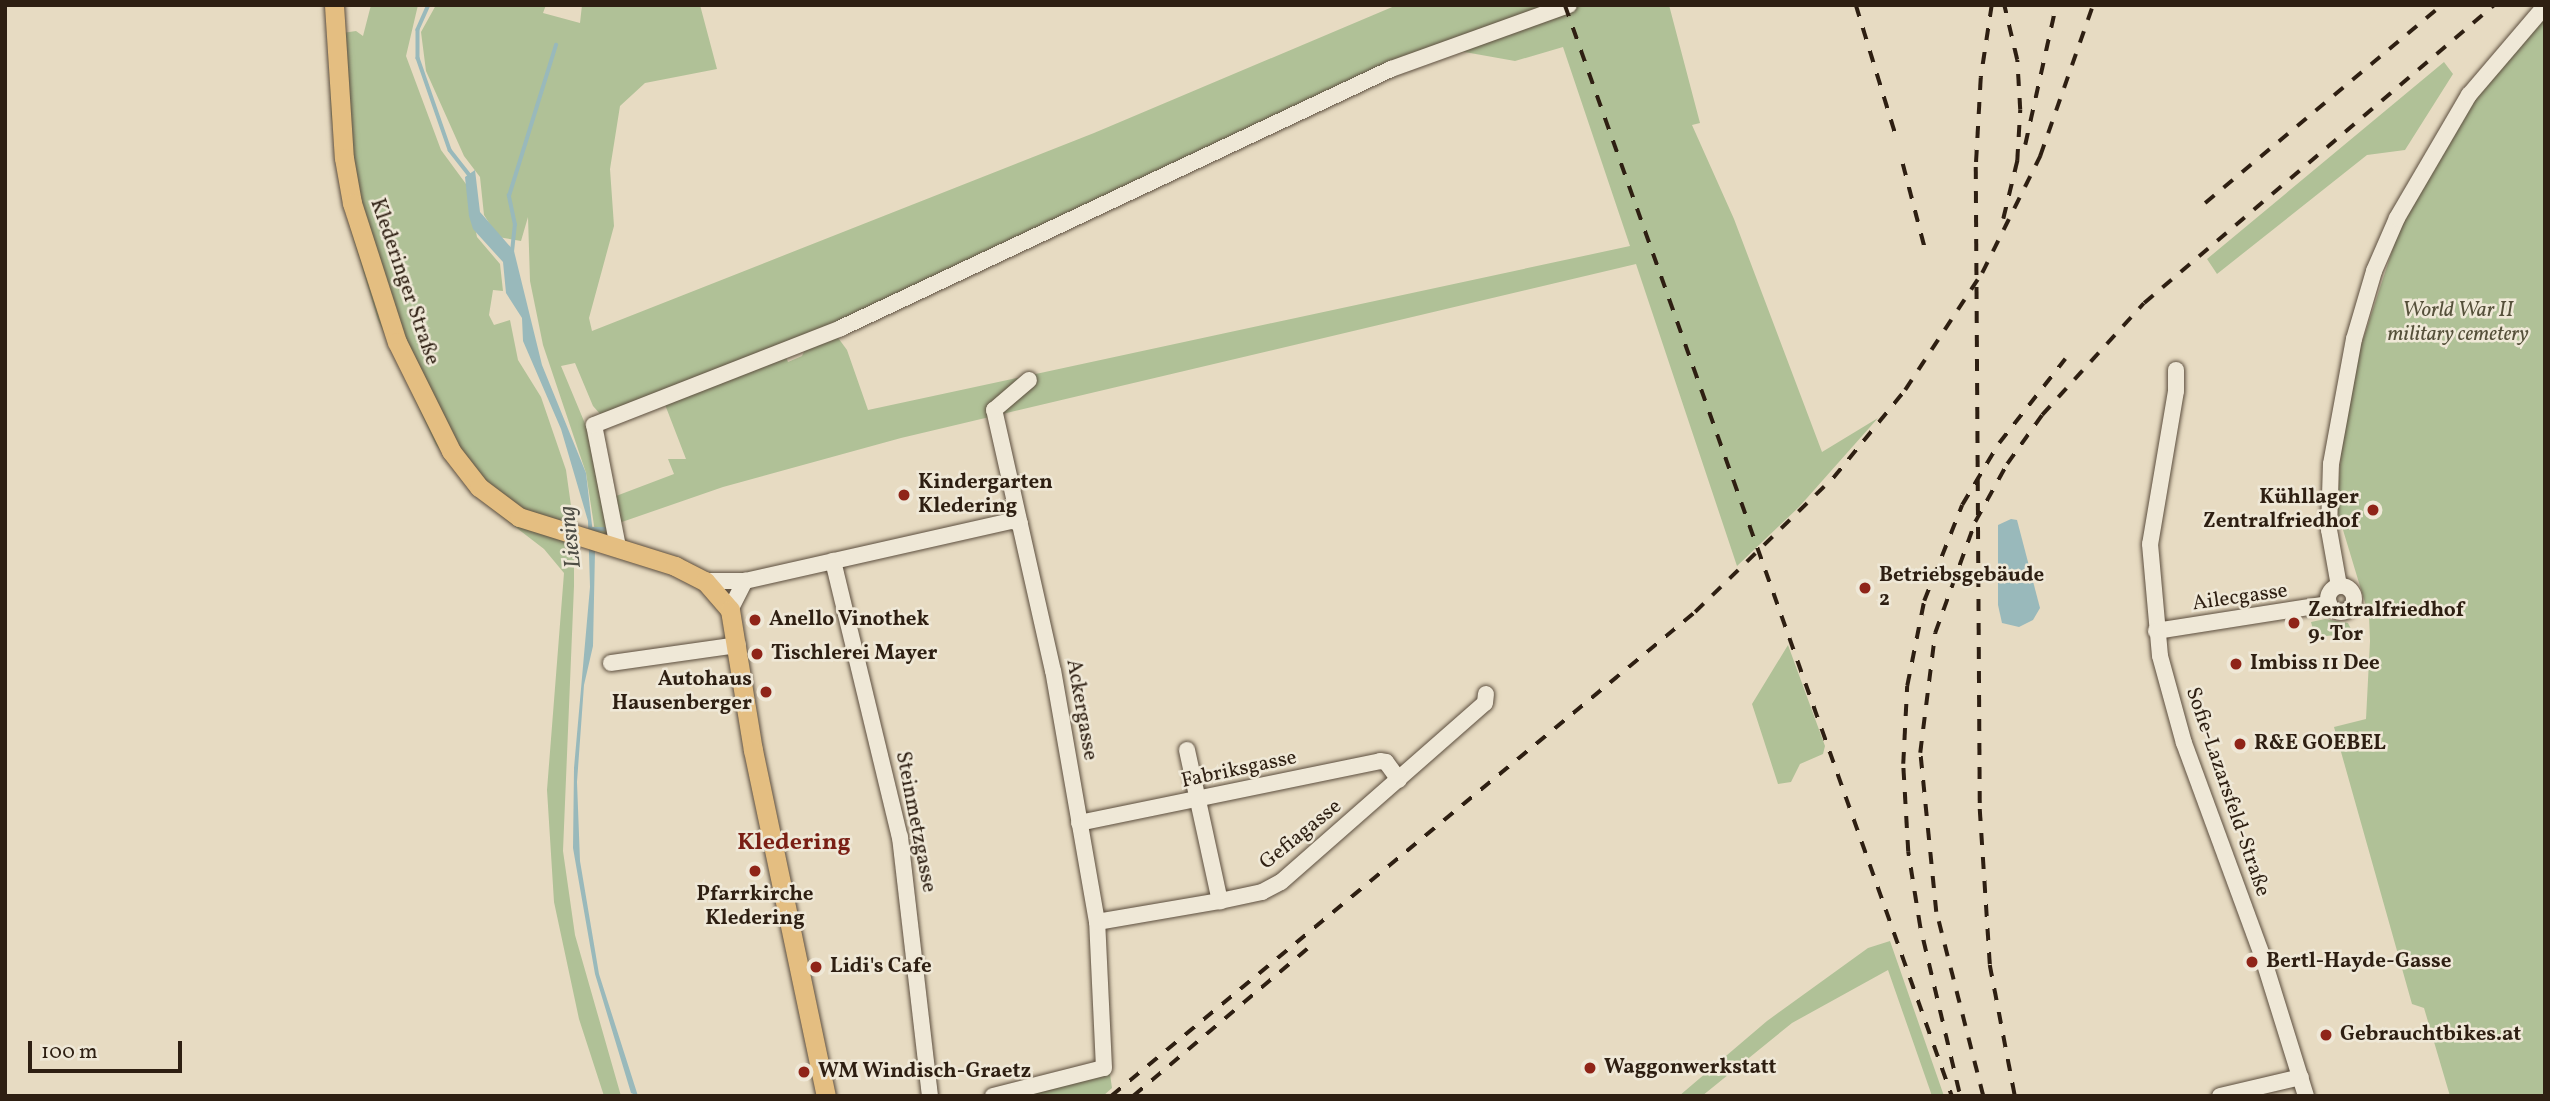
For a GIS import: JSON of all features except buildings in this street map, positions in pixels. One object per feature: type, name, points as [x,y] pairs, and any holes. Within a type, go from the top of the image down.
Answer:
[{"type":"main road","name":"Klederinger Straße","points":[[334,5],[346,176],[379,295],[415,386],[451,452],[480,487],[519,517],[573,536],[615,546],[705,581],[730,610],[754,750],[826,1096]]},
{"type":"street","points":[[615,546],[594,425],[841,328],[1261,127],[1442,48],[1569,5]]},
{"type":"street","points":[[2339,586],[2329,530],[2332,464],[2354,338],[2374,271],[2397,218],[2469,95],[2545,6]]},
{"type":"street","name":"Sofie-Lazarsfeld-Straße","points":[[2176,370],[2176,391],[2150,544],[2156,631],[2184,743],[2231,864],[2306,1096]]},
{"type":"street","name":"Ackergasse","points":[[993,1096],[1104,1068],[1097,922],[1053,670],[994,410],[1028,380]]},
{"type":"street","points":[[705,581],[746,581],[1020,523]]},
{"type":"street","name":"Steinmetzgasse","points":[[833,561],[900,837],[930,1096]]},
{"type":"street","points":[[730,610],[746,581]]},
{"type":"street","points":[[2339,586],[2352,590],[2352,607],[2342,613],[2329,604],[2330,593],[2339,586]]},
{"type":"street","name":"Ailecgasse","points":[[2156,631],[2329,604]]},
{"type":"street","points":[[611,663],[738,645]]},
{"type":"street","name":"Gefiagasse","points":[[1097,922],[1262,892],[1281,882],[1485,703],[1486,694]]},
{"type":"street","points":[[1187,750],[1220,901]]},
{"type":"street","name":"Fabriksgasse","points":[[1079,823],[1380,761],[1399,780]]},
{"type":"street","points":[[2220,1096],[2301,1077]]},
{"type":"green space","points":[[371,5],[418,5],[406,56],[441,150],[466,184],[477,237],[500,264],[503,291],[493,290],[489,315],[494,325],[510,320],[518,360],[541,397],[566,470],[574,527],[574,586],[563,851],[575,935],[621,1096],[604,1096],[579,1019],[554,902],[547,790],[564,573],[544,549],[474,495],[436,445],[378,320],[348,221],[331,115],[329,35],[356,31],[363,36]]},
{"type":"green space","points":[[436,5],[546,5],[543,13],[580,23],[582,5],[700,5],[717,69],[645,83],[620,106],[610,169],[614,226],[589,318],[592,331],[1094,133],[1397,5],[1669,5],[1700,123],[1692,125],[1734,219],[1822,452],[1878,418],[1799,507],[1737,566],[1636,264],[901,438],[723,487],[619,523],[616,496],[674,474],[668,459],[686,459],[664,402],[785,355],[788,362],[802,356],[806,347],[836,335],[847,350],[868,410],[1630,246],[1563,47],[1515,61],[1442,48],[895,302],[602,416],[593,406],[575,363],[561,366],[591,438],[611,535],[595,532],[586,473],[543,345],[530,281],[528,217],[521,241],[498,237],[484,215],[480,177],[464,156],[426,71],[421,32]]},
{"type":"green space","name":"World War II military cemetery","points":[[2545,15],[2545,1096],[2450,1096],[2424,1008],[2412,1004],[2334,727],[2366,719],[2370,641],[2369,616],[2337,510],[2342,438],[2355,364],[2398,233],[2467,110]]},
{"type":"green space","points":[[2444,62],[2453,74],[2405,150],[2367,155],[2217,274],[2207,259]]},
{"type":"green space","points":[[2325,619],[2348,623],[2355,637],[2348,642],[2337,635],[2315,637],[2311,622]]},
{"type":"green space","points":[[1788,645],[1825,746],[1823,754],[1800,764],[1791,782],[1778,784],[1752,704]]},
{"type":"green space","points":[[1890,941],[1944,1096],[1932,1096],[1888,970],[1792,1023],[1702,1096],[1679,1096],[1767,1021],[1868,948]]},
{"type":"green space","points":[[1110,1074],[1112,1088],[1103,1096],[1021,1096]]},
{"type":"water","points":[[475,170],[480,212],[514,251],[542,365],[586,473],[595,551],[593,646],[584,685],[577,782],[580,861],[599,974],[638,1096],[631,1093],[595,974],[573,848],[574,768],[590,587],[588,521],[561,429],[523,341],[522,318],[506,293],[503,262],[473,229],[465,177]]},
{"type":"water","points":[[2011,519],[2017,520],[2040,608],[2033,620],[2019,627],[2002,623],[1998,605],[1998,525]]},
{"type":"waterway","name":"Liesing","points":[[429,5],[418,30],[418,58],[450,150],[471,177]]},
{"type":"waterway","points":[[512,252],[515,225],[509,196],[556,45]]},
{"type":"waterway","points":[[592,529],[604,529]]},
{"type":"railway","points":[[1565,5],[1952,1096]]},
{"type":"railway","points":[[1856,5],[1896,136]]},
{"type":"railway","points":[[1992,5],[1981,78],[1976,167],[1980,809],[1990,965],[2015,1096]]},
{"type":"railway","points":[[2003,219],[2017,161],[2020,110],[2017,60],[2004,5]]},
{"type":"railway","points":[[2025,145],[2056,5]]},
{"type":"railway","points":[[1111,1096],[1695,612],[1833,478],[1905,390],[1982,273],[2040,156],[2093,5]]},
{"type":"railway","points":[[2205,203],[2442,5]]},
{"type":"railway","points":[[1983,1096],[1936,912],[1920,753],[1935,633],[1975,522],[2007,464],[2042,415],[2144,303],[2494,5]]},
{"type":"railway","points":[[1903,164],[1926,252]]},
{"type":"railway","points":[[1959,1092],[1920,927],[1908,852],[1903,764],[1907,686],[1924,601],[1962,505],[1999,443],[2065,359]]},
{"type":"railway","points":[[1133,1096],[1307,949]]},
{"type":"place","name":"Kindergarten Kledering","points":[[904,495]]},
{"type":"place","name":"Kühllager Zentralfriedhof","points":[[2373,510]]},
{"type":"place","name":"Betriebsgebäude 2","points":[[1865,588]]},
{"type":"place","name":"Anello Vinothek","points":[[755,620]]},
{"type":"place","name":"Zentralfriedhof 9. Tor","points":[[2294,623]]},
{"type":"place","name":"Tischlerei Mayer","points":[[757,654]]},
{"type":"place","name":"Imbiss 11 Dee","points":[[2236,664]]},
{"type":"place","name":"Autohaus Hausenberger","points":[[766,692]]},
{"type":"place","name":"R&E GOEBEL","points":[[2240,744]]},
{"type":"place","name":"Pfarrkirche Kledering","points":[[755,871]]},
{"type":"place","name":"Bertl-Hayde-Gasse","points":[[2252,962]]},
{"type":"place","name":"Lidi's Cafe","points":[[816,967]]},
{"type":"place","name":"Gebrauchtbikes.at","points":[[2326,1035]]},
{"type":"place","name":"Waggonwerkstatt","points":[[1590,1068]]},
{"type":"place","name":"WM Windisch-Graetz","points":[[804,1072]]},
{"type":"district","name":"Kledering","points":[[794,844]]}]
